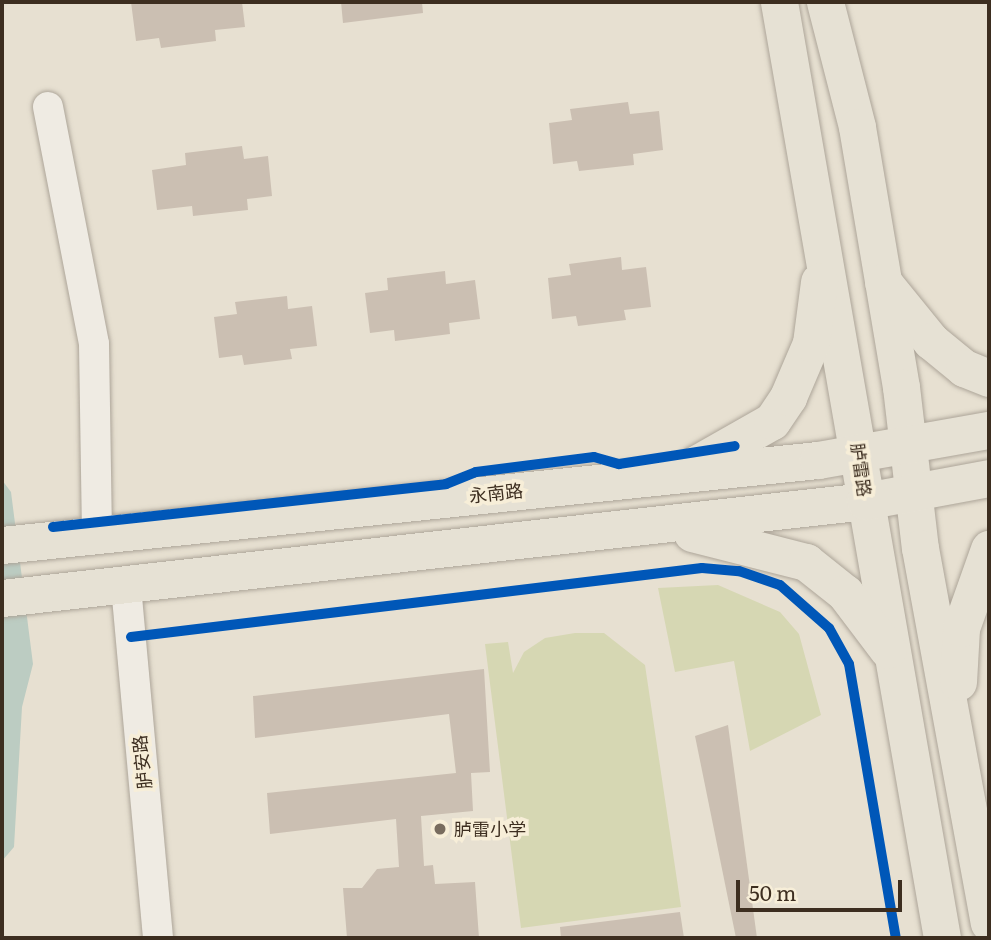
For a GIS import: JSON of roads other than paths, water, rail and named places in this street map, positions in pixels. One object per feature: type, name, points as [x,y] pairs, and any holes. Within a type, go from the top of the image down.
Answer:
[{"type":"main road","name":"胪雷路","points":[[779,2],[824,247],[865,501],[896,661],[942,938]]},
{"type":"main road","points":[[825,2],[857,127],[954,743],[989,923]]},
{"type":"main road","points":[[673,474],[735,446],[772,421],[788,397],[811,343],[824,247]]},
{"type":"main road","points":[[880,278],[931,341],[964,368],[989,378]]},
{"type":"main road","name":"永南路","points":[[2,545],[859,454],[989,430]]},
{"type":"main road","points":[[2,598],[865,501],[989,478]]},
{"type":"main road","points":[[642,527],[705,534],[806,562],[845,593],[896,661]]},
{"type":"main road","points":[[954,743],[961,628],[989,549]]},
{"type":"street","points":[[48,107],[94,344],[97,535]]},
{"type":"street","name":"胪安路","points":[[126,586],[158,938]]},
{"type":"place","name":"胪雷小学","points":[[440,829]]}]
